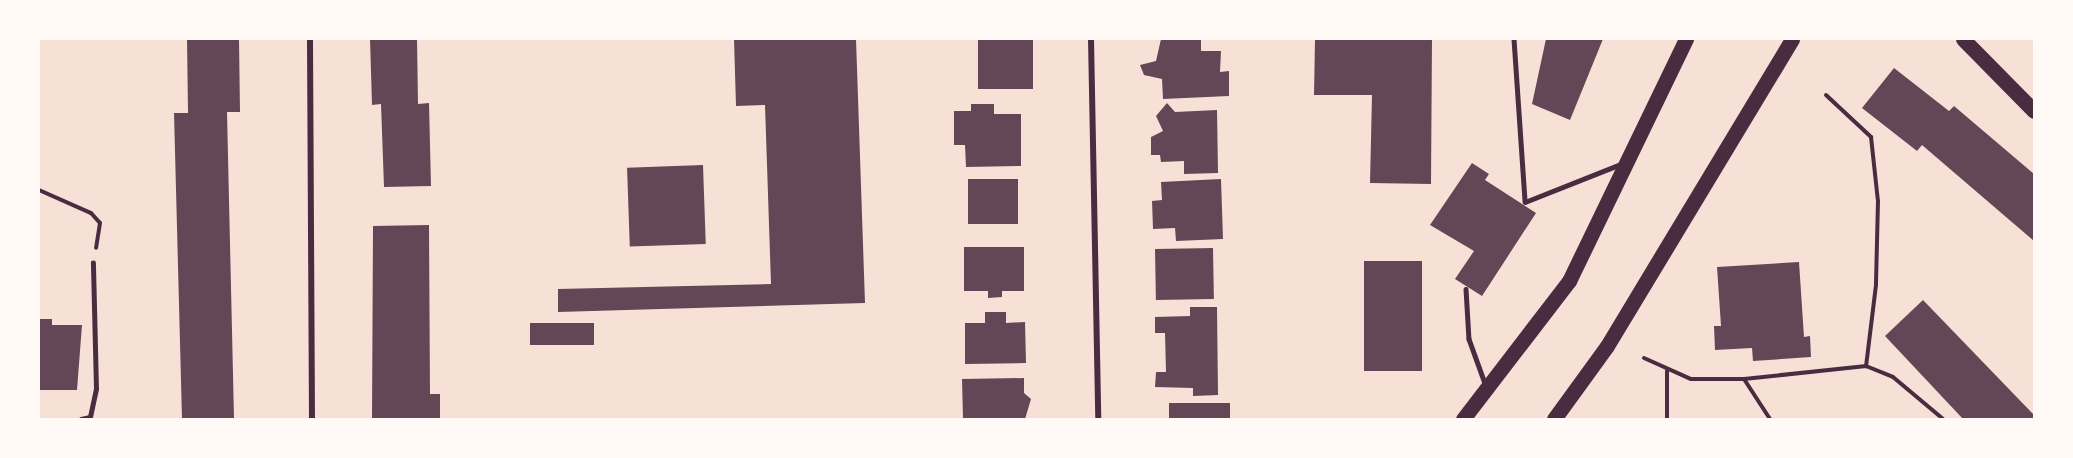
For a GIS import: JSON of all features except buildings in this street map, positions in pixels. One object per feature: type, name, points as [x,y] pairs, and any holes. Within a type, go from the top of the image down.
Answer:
[{"type":"main road","points":[[1463,419],[1488,392],[1569,281],[1630,160],[1686,39]]},
{"type":"main road","points":[[1963,39],[2034,111]]},
{"type":"main road","points":[[1554,419],[1607,346],[1789,42]]},
{"type":"street","points":[[310,39],[312,419]]},
{"type":"street","points":[[1091,39],[1098,419]]},
{"type":"lane","points":[[1514,39],[1525,202],[1630,160]]},
{"type":"lane","points":[[81,419],[90,417],[96,389],[93,263]]},
{"type":"lane","points":[[1466,289],[1469,339],[1488,392]]},
{"type":"path","points":[[1826,95],[1871,137],[1878,201],[1877,264],[1866,366]]},
{"type":"path","points":[[39,190],[91,213],[100,223],[93,263]]},
{"type":"path","points":[[1644,358],[1667,371],[1691,379],[1744,379],[1866,366],[1893,377],[1943,419]]},
{"type":"path","points":[[1667,371],[1667,419]]},
{"type":"path","points":[[1744,379],[1770,419]]}]
